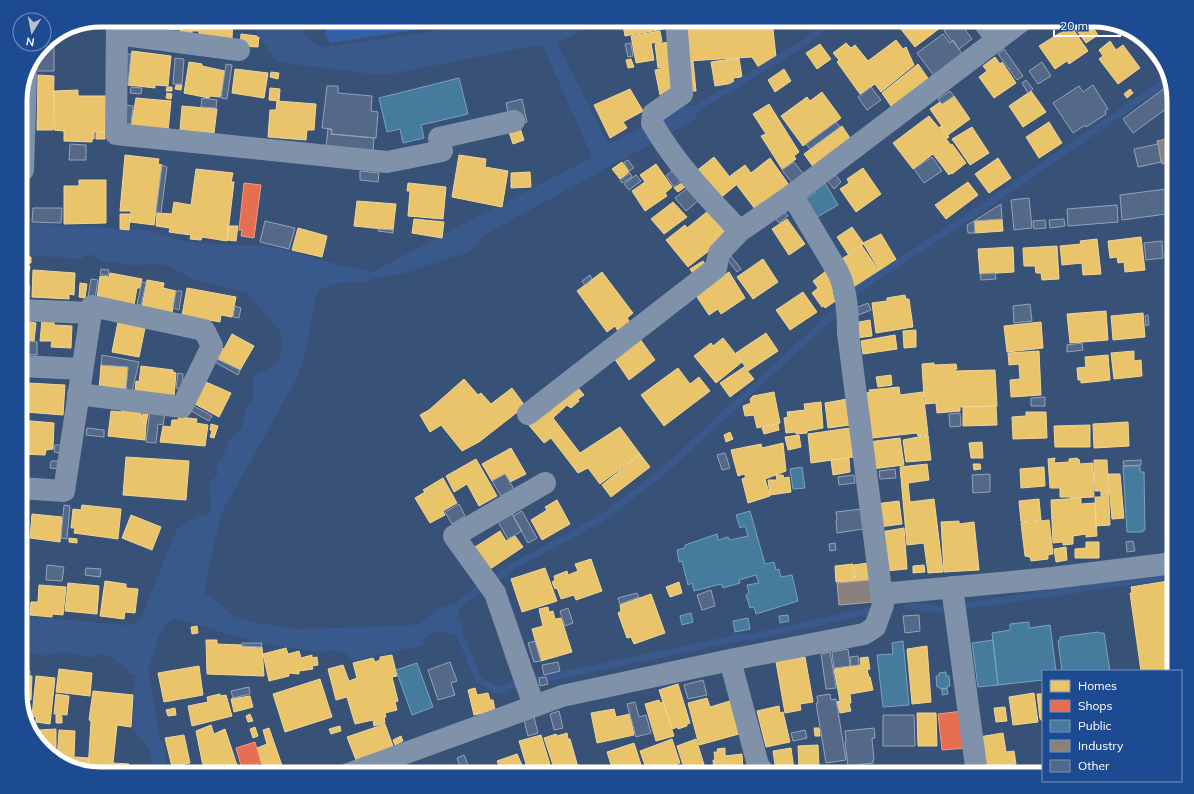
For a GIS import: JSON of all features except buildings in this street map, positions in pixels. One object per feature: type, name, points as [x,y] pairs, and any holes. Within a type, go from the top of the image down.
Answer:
[{"type":"street","points":[[113,27],[116,134],[387,162],[442,150],[439,138],[514,121]]},
{"type":"street","points":[[128,27],[239,50]]},
{"type":"street","points":[[677,27],[682,94],[653,114],[652,124],[663,142],[709,199],[740,231]]},
{"type":"street","points":[[988,27],[997,39]]},
{"type":"street","points":[[528,414],[716,268],[719,253],[740,231],[792,195],[1013,27]]},
{"type":"street","points":[[363,767],[529,690],[562,696],[730,660],[864,634],[875,627],[882,605],[882,594],[842,279],[792,195]]},
{"type":"street","points":[[27,488],[64,491],[78,394],[92,306],[204,330],[212,346],[182,407],[78,394]]},
{"type":"street","points":[[27,310],[91,313]]},
{"type":"street","points":[[27,366],[82,369]]},
{"type":"street","points":[[529,690],[495,593],[454,536],[545,483]]},
{"type":"street","points":[[882,594],[953,600],[1052,578],[1167,564]]},
{"type":"street","points":[[953,600],[976,767]]},
{"type":"street","points":[[730,660],[758,764],[760,767]]},
{"type":"shaded area","points":[[253,27],[303,27],[306,35],[312,42],[328,47],[435,31],[449,27],[590,27],[557,43],[608,144],[688,105],[695,105],[698,111],[696,119],[486,234],[469,252],[403,274],[374,278],[365,282],[338,283],[320,289],[316,296],[305,354],[298,376],[221,514],[204,594],[216,600],[233,616],[258,623],[297,629],[400,626],[418,624],[440,608],[457,602],[460,606],[457,618],[463,626],[462,632],[458,636],[444,632],[432,633],[424,639],[423,645],[353,661],[343,652],[336,650],[323,653],[251,641],[176,618],[166,623],[159,636],[148,670],[160,738],[164,743],[167,767],[152,767],[150,750],[133,729],[135,675],[129,674],[129,669],[108,656],[99,654],[93,658],[64,652],[48,656],[27,652],[27,624],[33,617],[127,625],[137,623],[141,618],[177,529],[198,516],[206,516],[211,508],[209,484],[218,474],[216,465],[223,456],[229,440],[241,429],[247,406],[253,401],[254,390],[252,380],[254,375],[268,369],[280,360],[282,345],[279,330],[246,292],[192,279],[169,266],[148,263],[137,266],[103,261],[89,254],[81,259],[27,255],[27,223],[147,230],[183,241],[208,244],[274,247],[372,272],[592,157],[543,46],[538,45],[390,74],[373,74],[276,61]]},
{"type":"shaded area","points":[[327,27],[433,27],[330,43],[325,35]]},
{"type":"waterway","points":[[689,113],[804,43],[824,27]]},
{"type":"waterway","points":[[848,297],[850,294],[976,212],[1164,82]]},
{"type":"waterway","points":[[453,611],[465,599],[515,565],[604,517],[668,467],[843,305]]},
{"type":"waterway","points":[[908,606],[943,610],[1167,576]]},
{"type":"waterway","points":[[456,626],[479,680],[497,690],[503,690],[509,686],[743,637],[753,637],[868,611]]}]
